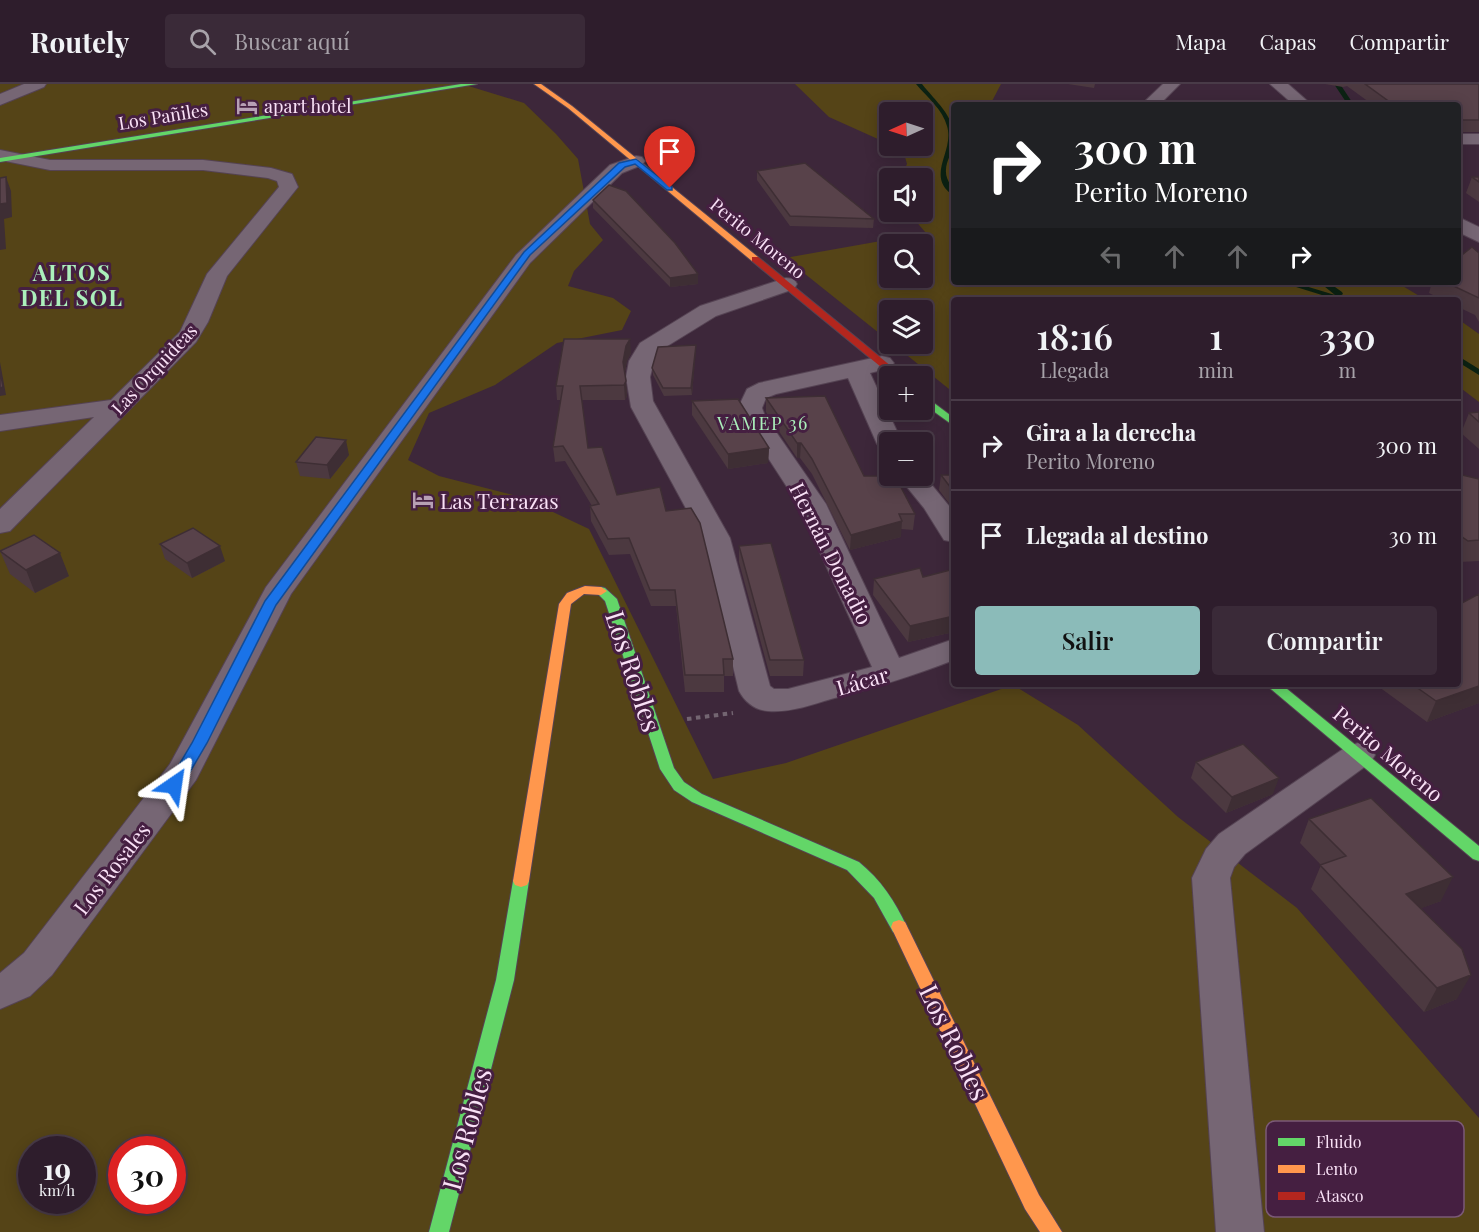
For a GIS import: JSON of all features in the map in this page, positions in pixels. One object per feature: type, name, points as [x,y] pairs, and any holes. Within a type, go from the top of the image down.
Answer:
[{"type":"street","points":[[0,100],[38,84]]},
{"type":"street","name":"Los Pañiles","points":[[6,158],[474,84]]},
{"type":"street","name":"Perito Moreno","points":[[537,84],[561,99],[885,366]]},
{"type":"street","points":[[1152,102],[1172,84]]},
{"type":"street","points":[[1278,84],[1300,102]]},
{"type":"street","points":[[1461,139],[1479,139]]},
{"type":"street","name":"Las Orquideas","points":[[0,525],[188,337],[200,320],[209,289],[218,273],[289,187],[285,178],[271,173],[202,165],[50,165],[6,158]]},
{"type":"street","name":"Los Rosales","points":[[0,992],[16,984],[38,963],[174,785],[200,743],[270,604],[527,254],[616,169],[636,161]]},
{"type":"street","points":[[1461,225],[1479,236]]},
{"type":"street","points":[[767,700],[758,695],[753,687],[716,538],[643,407],[638,387],[642,357],[648,348],[708,310],[786,284]]},
{"type":"street","points":[[856,369],[885,432]]},
{"type":"street","name":"Hernán Donadio","points":[[879,370],[856,369],[768,388],[756,394],[750,408],[753,416],[812,504],[890,673]]},
{"type":"street","points":[[0,423],[119,406]]},
{"type":"street","points":[[933,406],[951,421]]},
{"type":"street","points":[[920,486],[931,498],[951,529]]},
{"type":"street","name":"Los Robles","points":[[439,1232],[505,980],[565,604],[574,593],[586,589],[599,590],[611,599],[671,778],[687,792],[853,866],[877,887],[889,905],[1032,1202],[1052,1232]]},
{"type":"street","name":"Lácar","points":[[767,700],[788,700],[890,673],[951,650]]},
{"type":"street","name":"Perito Moreno","points":[[1276,687],[1479,855]]},
{"type":"street","points":[[1240,1232],[1211,878],[1222,853],[1232,844],[1358,755]]},
{"type":"path","points":[[652,723],[741,711],[767,700]]},
{"type":"shaded area","points":[[0,84],[462,84],[524,103],[578,159],[590,224],[603,240],[574,271],[568,286],[613,298],[631,311],[622,330],[557,343],[495,385],[429,413],[408,460],[439,476],[521,497],[589,529],[713,779],[786,763],[1007,687],[1016,687],[1078,725],[1178,817],[1297,908],[1479,1118],[1479,1232],[0,1232]]},
{"type":"shaded area","points":[[795,84],[1001,84],[992,102],[951,102],[951,285],[1401,285],[1421,297],[951,297],[951,391],[933,376],[933,366],[920,366],[905,354],[933,354],[933,300],[879,300],[879,333],[785,258],[879,241],[879,288],[933,288],[933,234],[920,234],[926,233],[917,222],[933,222],[933,168],[905,168],[907,164],[905,157],[933,156],[933,102],[879,102],[879,140],[829,117]]},
{"type":"shaded area","points":[[1461,321],[1479,334],[1479,402],[1461,388]]},
{"type":"building","points":[[1365,84],[1479,84],[1479,120],[1461,120],[1461,102],[1390,102]]},
{"type":"building","points":[[805,163],[874,219],[790,216],[757,171]]},
{"type":"building","points":[[6,177],[7,203],[0,204],[0,178]]},
{"type":"building","points":[[609,185],[626,191],[675,243],[698,274],[670,278],[593,200]]},
{"type":"building","points":[[1472,247],[1479,253],[1479,298],[1451,285],[1461,285],[1461,256]]},
{"type":"building","points":[[564,339],[630,339],[623,362],[626,381],[624,385],[580,386],[588,448],[602,447],[617,495],[660,487],[666,511],[691,508],[700,523],[733,659],[723,659],[724,675],[685,675],[675,590],[650,590],[629,538],[608,539],[590,506],[599,504],[563,446],[553,447],[563,386],[556,386]]},
{"type":"building","points":[[696,345],[691,388],[663,388],[652,368],[658,347]]},
{"type":"building","points":[[0,370],[3,387],[0,388]]},
{"type":"building","points":[[825,396],[864,476],[879,476],[879,486],[900,486],[915,514],[899,514],[902,521],[851,535],[812,459],[801,443],[797,443],[766,398]]},
{"type":"building","points":[[738,399],[769,448],[728,454],[692,401]]},
{"type":"building","points":[[1479,412],[1479,422],[1469,413]]},
{"type":"building","points":[[316,437],[346,440],[327,465],[296,462]]},
{"type":"building","points":[[941,475],[951,475],[951,488]]},
{"type":"building","points":[[1461,475],[1479,479],[1479,540],[1468,541],[1461,536]]},
{"type":"building","points":[[193,528],[220,546],[187,563],[160,544]]},
{"type":"building","points":[[34,535],[60,553],[26,570],[0,551]]},
{"type":"building","points":[[771,543],[804,660],[770,660],[739,546]]},
{"type":"building","points":[[920,568],[923,577],[951,570],[951,617],[910,626],[874,579]]},
{"type":"building","points":[[1479,594],[1479,686],[1436,701],[1416,687],[1461,687],[1461,603]]},
{"type":"building","points":[[1243,744],[1279,778],[1232,797],[1196,762]]},
{"type":"building","points":[[1371,798],[1453,877],[1406,894],[1462,949],[1471,975],[1437,988],[1320,865],[1346,856],[1309,819]]},
{"type":"waterway","points":[[919,84],[942,111],[951,129]]},
{"type":"waterway","points":[[1337,84],[1349,102]]},
{"type":"waterway","points":[[951,142],[943,169],[946,185],[951,191]]},
{"type":"waterway","points":[[1294,285],[1336,297]]},
{"type":"waterway","points":[[1327,285],[1339,294]]},
{"type":"waterway","points":[[1461,360],[1479,373]]},
{"type":"traffic: fast","points":[[0,160],[474,84]]},
{"type":"traffic: fast","points":[[933,406],[951,421]]},
{"type":"traffic: fast","points":[[601,591],[611,599],[667,769],[679,786],[697,798],[853,866],[880,894],[899,927]]},
{"type":"traffic: fast","points":[[1276,687],[1479,855]]},
{"type":"traffic: fast","points":[[439,1232],[505,980],[521,881]]},
{"type":"traffic: slow","points":[[537,84],[570,107],[755,259]]},
{"type":"traffic: slow","points":[[521,881],[565,604],[568,599],[580,591],[590,589],[601,591]]},
{"type":"traffic: slow","points":[[899,927],[1032,1202],[1052,1232]]},
{"type":"traffic: jam","points":[[755,259],[886,366]]},
{"type":"place","name":"apart hotel","points":[[247,106]]},
{"type":"place","name":"Las Terrazas","points":[[423,500]]},
{"type":"district","name":"ALTOS DEL SOL","points":[[72,284]]},
{"type":"district","name":"VAMEP 36","points":[[763,423]]},
{"type":"route","points":[[174,785],[200,743],[270,604],[285,581],[527,254],[622,165],[636,161],[670,188]]}]
